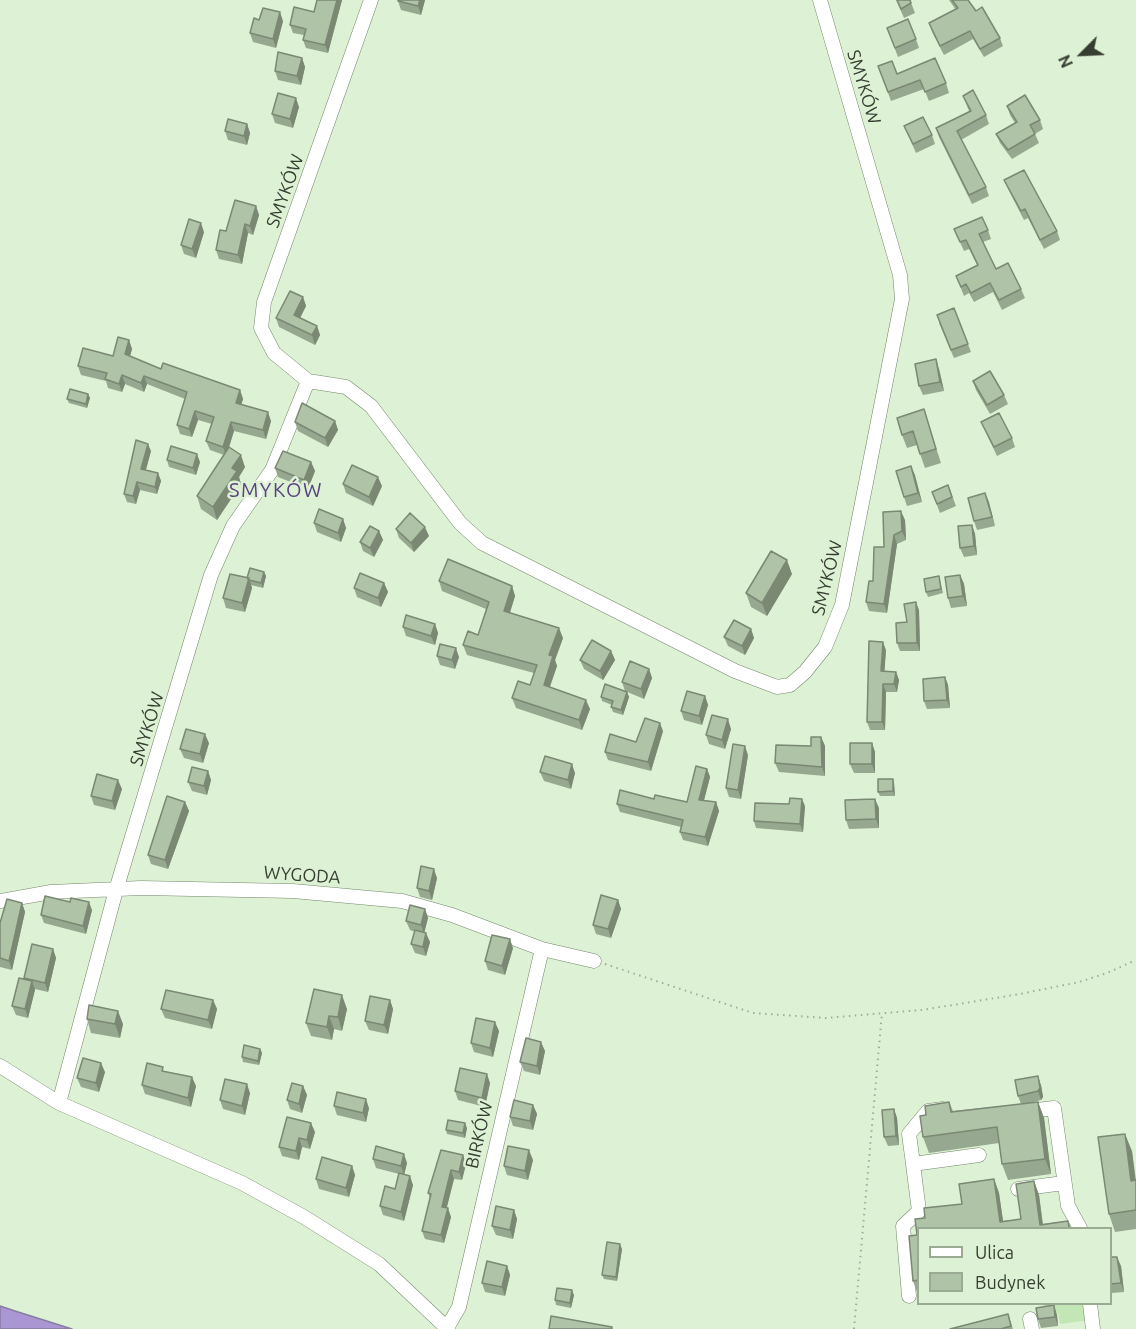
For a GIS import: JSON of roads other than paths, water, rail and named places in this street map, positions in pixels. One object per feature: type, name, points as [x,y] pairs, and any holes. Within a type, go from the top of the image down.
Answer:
[{"type":"street","name":"SMYKÓW","points":[[372,0],[264,302],[261,328],[274,353],[308,381],[346,387],[371,406],[459,524],[482,543],[735,671],[777,687],[790,685],[805,672],[825,647],[842,605],[902,299],[900,274],[820,0]]},
{"type":"street","name":"SMYKÓW","points":[[59,1103],[116,890],[211,575],[233,526],[272,470],[308,381]]},
{"type":"street","name":"WYGODA","points":[[0,901],[51,892],[116,890],[293,891],[402,901],[452,915],[542,949],[594,961]]},
{"type":"street","name":"BIRKÓW","points":[[448,1328],[459,1307],[542,949]]},
{"type":"street","points":[[0,1066],[59,1103],[242,1183],[304,1217],[379,1264],[448,1328]]},
{"type":"street","points":[[1029,1111],[1054,1108],[1068,1206],[1079,1227]]},
{"type":"street","points":[[909,1296],[903,1226],[919,1211],[909,1134],[928,1111],[945,1109]]},
{"type":"street","points":[[913,1164],[979,1155]]},
{"type":"street","points":[[1017,1189],[1064,1184]]},
{"type":"street","points":[[1090,1305],[1093,1329]]},
{"type":"district","name":"SMYKÓW","points":[[276,490]]}]
